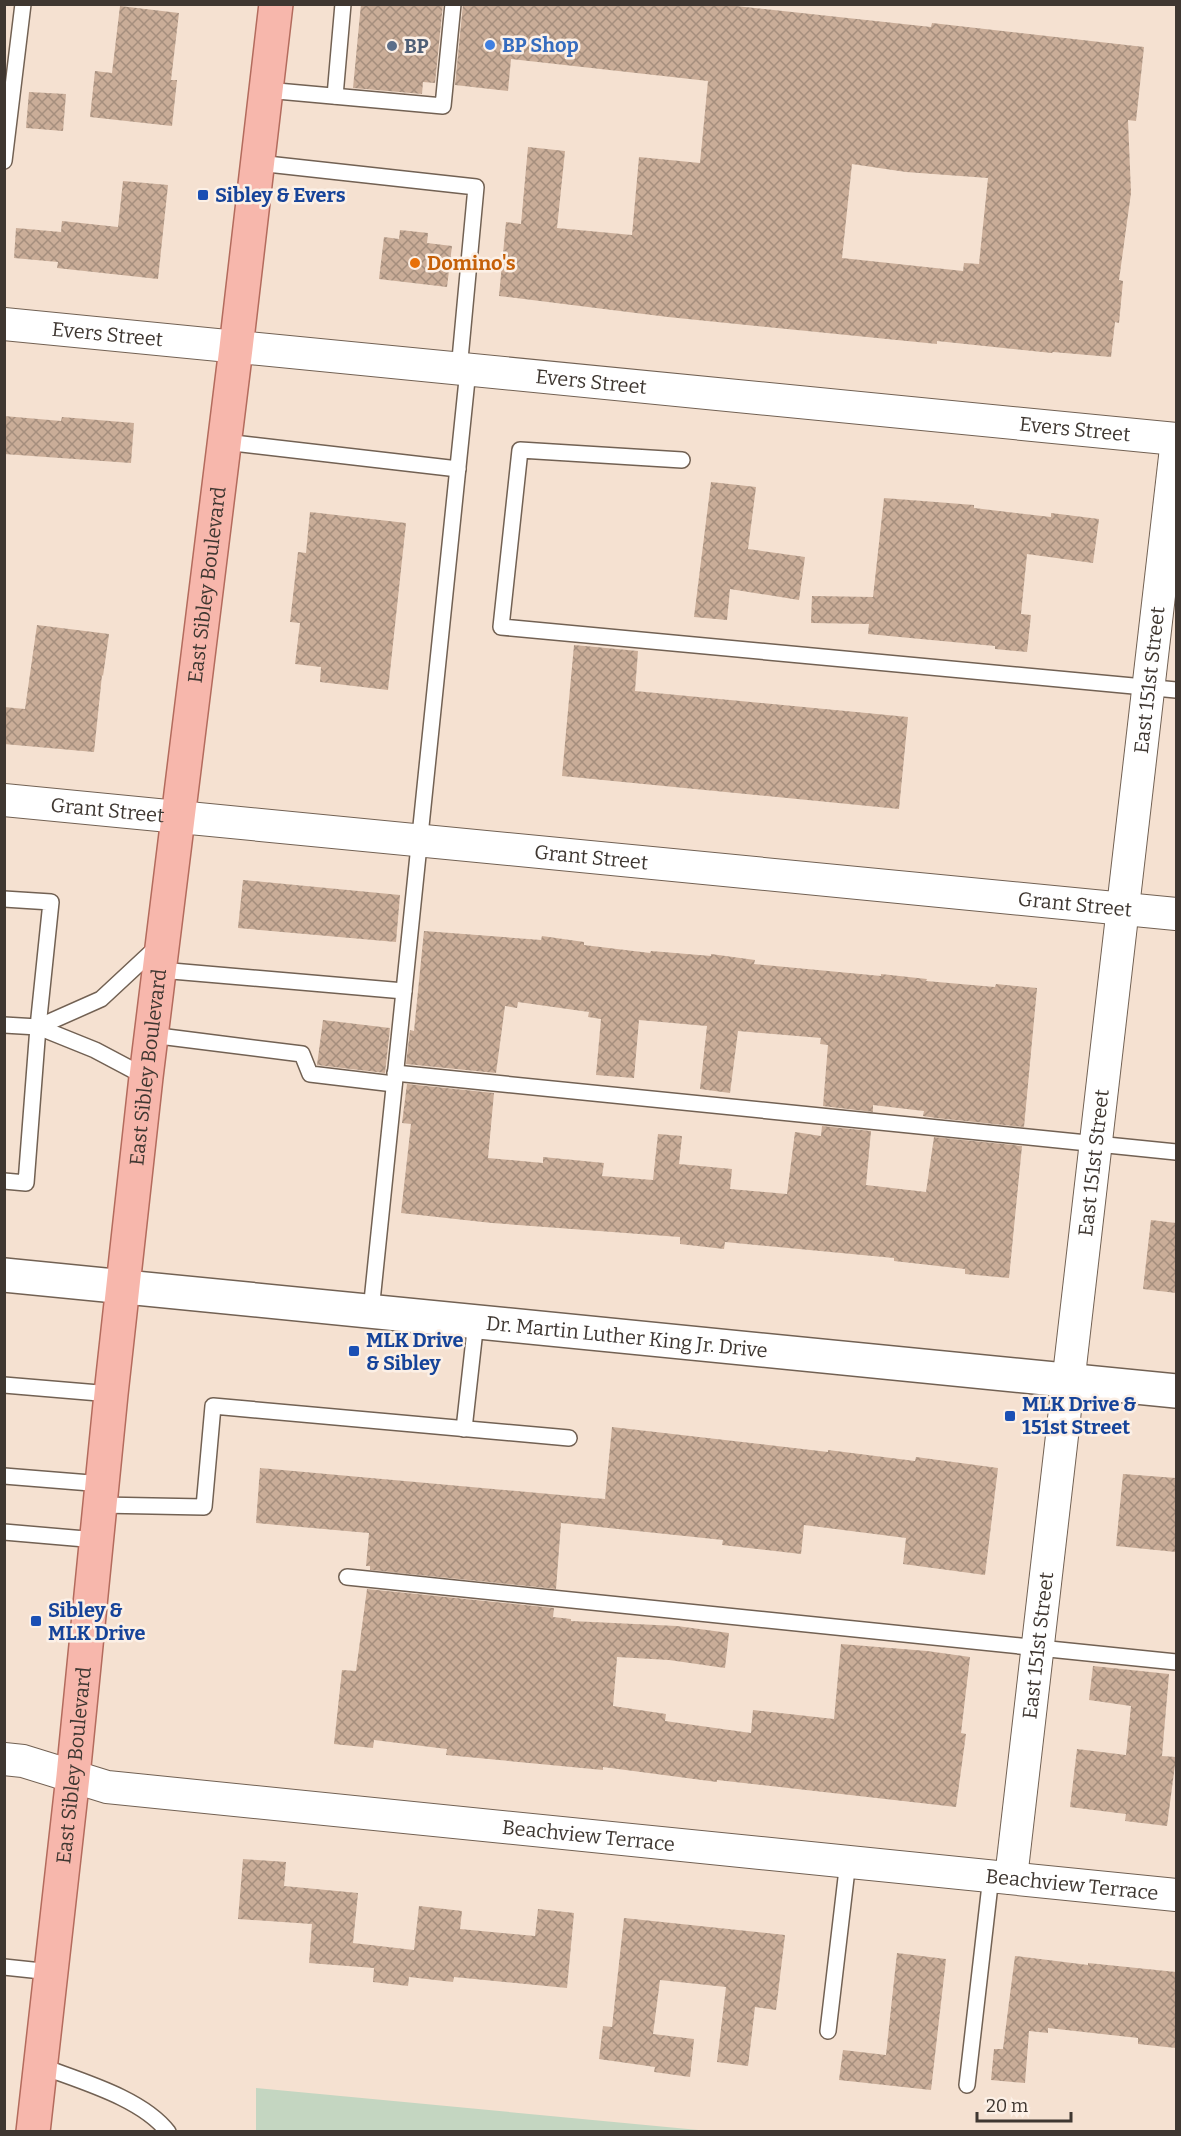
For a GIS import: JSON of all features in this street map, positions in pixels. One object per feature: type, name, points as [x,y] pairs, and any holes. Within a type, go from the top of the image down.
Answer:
[{"type":"main road","name":"East Sibley Boulevard","points":[[33,2132],[73,1776],[111,1394],[146,1077],[225,442],[276,4]]},
{"type":"street","name":"Evers Street","points":[[4,324],[1176,439]]},
{"type":"street","name":"East 151st Street","points":[[1001,1877],[1038,1649],[1123,909],[1163,688],[1176,448]]},
{"type":"street","name":"Grant Street","points":[[4,800],[1176,914]]},
{"type":"street","name":"Dr. Martin Luther King Jr. Drive","points":[[4,1275],[1176,1391]]},
{"type":"street","name":"Beachview Terrace","points":[[4,1759],[23,1761],[108,1786],[1176,1895]]},
{"type":"lane","points":[[4,161],[8,98],[23,4]]},
{"type":"lane","points":[[335,96],[343,4]]},
{"type":"lane","points":[[266,90],[443,106],[453,4]]},
{"type":"lane","points":[[258,163],[476,187],[458,469],[371,1311]]},
{"type":"lane","points":[[225,442],[458,469]]},
{"type":"lane","points":[[682,460],[520,450],[501,627],[1163,688]]},
{"type":"lane","points":[[4,900],[51,902],[38,1027],[26,1183],[4,1181]]},
{"type":"lane","points":[[38,1027],[101,999],[162,955],[404,991]]},
{"type":"lane","points":[[4,1025],[38,1027],[95,1050],[146,1077]]},
{"type":"lane","points":[[151,1035],[302,1054],[310,1074],[395,1079],[1176,1152]]},
{"type":"lane","points":[[464,1429],[476,1321]]},
{"type":"lane","points":[[4,1385],[111,1394]]},
{"type":"lane","points":[[4,1476],[101,1494],[204,1507],[213,1406],[569,1438]]},
{"type":"lane","points":[[4,1532],[97,1540]]},
{"type":"lane","points":[[347,1577],[1176,1662]]},
{"type":"lane","points":[[828,2031],[848,1861]]},
{"type":"lane","points":[[967,2085],[1001,1877]]},
{"type":"lane","points":[[4,1967],[51,1972]]},
{"type":"lane","points":[[41,2066],[110,2092],[159,2120],[168,2132]]},
{"type":"green space","points":[[256,2088],[709,2131],[256,2131]]},
{"type":"building","name":"BP","points":[[361,4],[443,4],[435,83],[423,82],[422,94],[353,88]]},
{"type":"building","points":[[463,4],[717,4],[931,27],[932,23],[1144,47],[1136,121],[1128,120],[1131,193],[1119,280],[1123,281],[1119,323],[1115,322],[1111,357],[937,341],[937,344],[668,317],[499,296],[506,222],[521,224],[528,147],[565,151],[557,228],[632,235],[639,157],[700,163],[708,81],[511,59],[508,91],[455,85]],"holes":[[[852,164],[906,172],[988,178],[979,264],[964,263],[963,271],[842,258]]]},
{"type":"building","points":[[120,6],[179,13],[171,80],[177,80],[172,126],[90,117],[95,71],[112,73]]},
{"type":"building","points":[[29,92],[66,94],[63,131],[26,128]]},
{"type":"building","points":[[123,181],[168,185],[158,279],[57,268],[58,262],[14,258],[16,228],[61,232],[62,221],[118,227]]},
{"type":"building","name":"Domino's","points":[[400,230],[428,233],[427,243],[452,246],[447,287],[379,279],[384,237],[399,239]]},
{"type":"building","points":[[4,416],[61,421],[62,417],[134,423],[131,463],[4,454]]},
{"type":"building","points":[[711,482],[756,487],[748,549],[805,557],[799,600],[730,589],[727,620],[694,617]]},
{"type":"building","points":[[884,498],[974,505],[974,508],[1051,517],[1051,513],[1099,519],[1093,563],[1027,554],[1021,614],[1031,615],[1027,652],[995,649],[995,646],[868,634],[869,624],[811,623],[812,596],[873,597]]},
{"type":"building","points":[[310,512],[406,523],[388,690],[320,682],[321,667],[295,664],[300,623],[290,622],[298,552],[306,553]]},
{"type":"building","points":[[37,625],[109,634],[94,752],[4,744],[4,707],[25,709]]},
{"type":"building","points":[[574,645],[638,651],[635,691],[908,717],[899,809],[562,776]]},
{"type":"building","points":[[243,880],[400,895],[396,942],[238,928]]},
{"type":"building","points":[[424,931],[541,940],[542,936],[584,942],[584,945],[650,953],[651,951],[711,956],[711,954],[755,960],[754,964],[881,976],[881,974],[927,979],[926,981],[995,987],[996,984],[1037,988],[1024,1127],[936,1118],[923,1116],[924,1111],[873,1105],[873,1112],[823,1106],[828,1045],[820,1044],[821,1038],[738,1031],[730,1093],[700,1089],[707,1026],[639,1020],[634,1078],[596,1075],[601,1019],[588,1017],[589,1012],[518,1002],[517,1008],[505,1006],[496,1073],[406,1064],[410,1030],[414,1031]]},
{"type":"building","points":[[323,1020],[390,1028],[385,1073],[317,1065]]},
{"type":"building","points":[[407,1084],[494,1093],[488,1158],[543,1163],[543,1157],[604,1163],[602,1176],[653,1180],[658,1134],[682,1136],[679,1164],[732,1169],[730,1189],[787,1194],[795,1132],[821,1136],[822,1126],[871,1131],[866,1185],[926,1192],[934,1137],[1022,1146],[1009,1278],[965,1274],[965,1269],[894,1261],[894,1258],[725,1242],[724,1249],[680,1244],[680,1237],[492,1223],[401,1213],[411,1124],[402,1123]]},
{"type":"building","points":[[1151,1220],[1176,1223],[1176,1293],[1143,1289]]},
{"type":"building","points":[[612,1427],[915,1461],[916,1457],[998,1468],[985,1575],[903,1564],[906,1538],[804,1525],[801,1554],[722,1545],[723,1540],[561,1523],[556,1589],[370,1570],[370,1566],[366,1566],[369,1533],[256,1523],[260,1468],[605,1499]]},
{"type":"building","points":[[1123,1474],[1176,1478],[1176,1552],[1116,1546]]},
{"type":"building","points":[[367,1589],[554,1608],[553,1617],[571,1619],[571,1621],[677,1626],[729,1633],[725,1668],[669,1660],[617,1657],[613,1706],[666,1714],[665,1721],[751,1733],[753,1710],[834,1719],[841,1644],[970,1657],[961,1733],[966,1734],[956,1807],[717,1780],[717,1782],[603,1767],[603,1770],[446,1755],[447,1749],[374,1740],[373,1748],[334,1744],[342,1670],[356,1671]]},
{"type":"building","points":[[1093,1666],[1169,1674],[1162,1756],[1176,1757],[1167,1826],[1125,1821],[1126,1814],[1070,1807],[1077,1749],[1126,1755],[1131,1706],[1089,1700]]},
{"type":"building","points":[[243,1859],[286,1862],[284,1886],[358,1893],[353,1943],[414,1950],[419,1906],[462,1911],[460,1929],[535,1936],[538,1909],[574,1913],[567,1988],[454,1977],[453,1982],[409,1977],[408,1986],[373,1982],[374,1968],[309,1963],[312,1924],[238,1919]]},
{"type":"building","points":[[624,1918],[785,1935],[776,2010],[755,2007],[748,2066],[717,2062],[726,1987],[660,1980],[653,2034],[694,2039],[690,2077],[654,2072],[655,2067],[599,2059],[603,2026],[612,2027]]},
{"type":"building","points":[[897,1953],[946,1959],[931,2090],[839,2080],[843,2050],[886,2055]]},
{"type":"building","points":[[1015,1956],[1176,1972],[1176,2048],[1138,2044],[1138,2038],[1048,2028],[1048,2033],[1029,2031],[1025,2083],[991,2080],[994,2049],[1003,2049]]},
{"type":"place","name":"BP Shop","points":[[490,45]]},
{"type":"place","name":"BP","points":[[392,46]]},
{"type":"place","name":"Sibley & Evers","points":[[203,195]]},
{"type":"place","name":"Domino's","points":[[415,263]]},
{"type":"place","name":"MLK Drive & Sibley","points":[[354,1351]]},
{"type":"place","name":"MLK Drive & 151st Street","points":[[1010,1416]]},
{"type":"place","name":"Sibley & MLK Drive","points":[[36,1621]]}]
